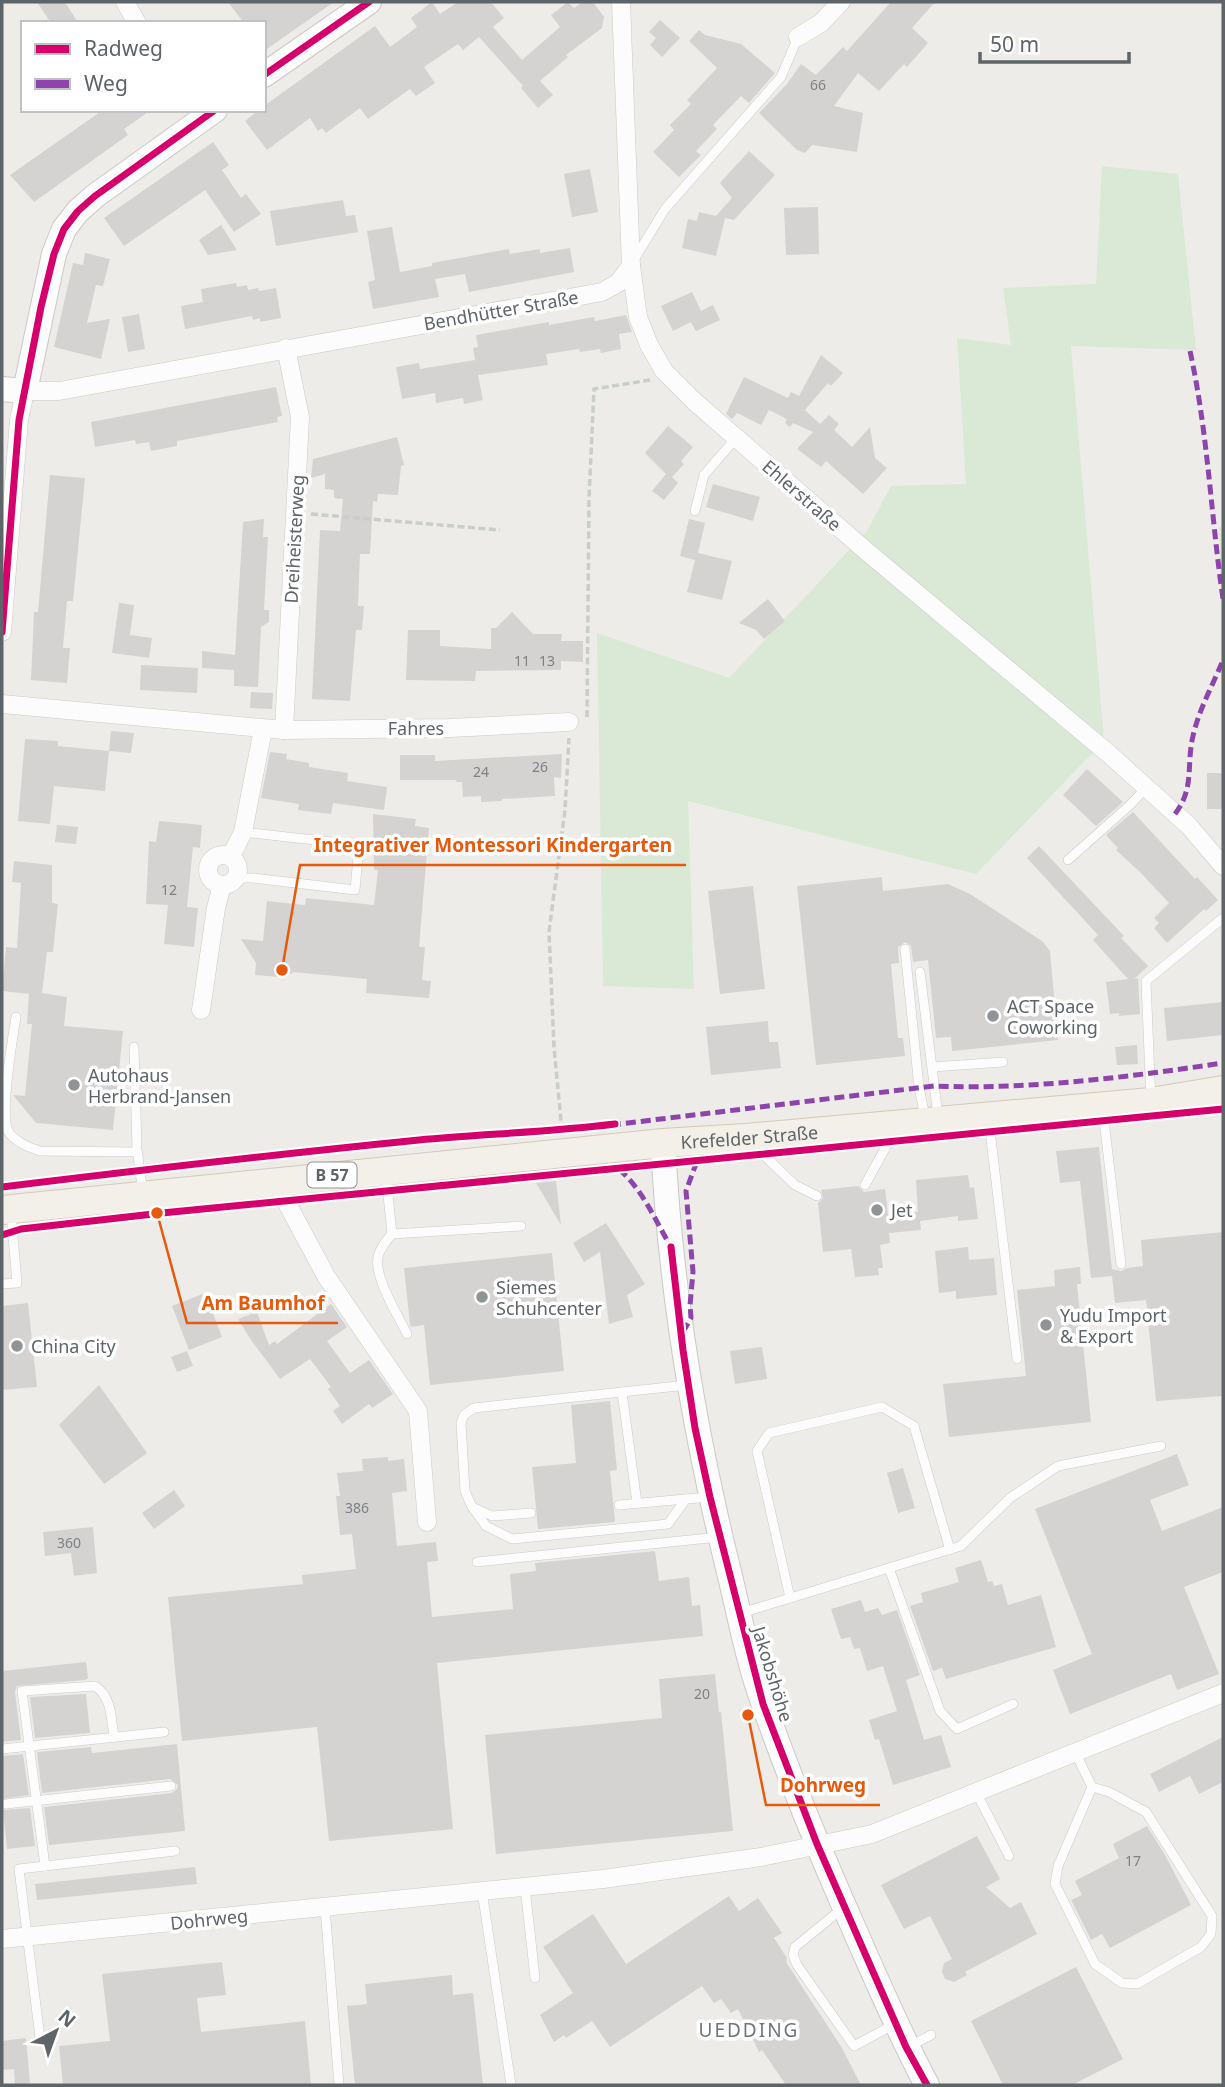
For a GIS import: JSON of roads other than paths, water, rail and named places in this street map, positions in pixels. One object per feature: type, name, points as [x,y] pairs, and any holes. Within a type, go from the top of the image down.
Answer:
[{"type":"main road","name":"Krefelder Straße","points":[[6,1210],[663,1143],[745,1139],[1102,1106],[1152,1109],[1223,1090]]},
{"type":"street","points":[[125,2],[136,21]]},
{"type":"street","points":[[266,74],[369,2]]},
{"type":"street","name":"Ehlerstraße","points":[[621,2],[631,266],[638,317],[649,345],[664,371],[865,550],[1189,826],[1223,866]]},
{"type":"street","name":"Bendhütter Straße","points":[[798,37],[821,23],[841,2]]},
{"type":"street","points":[[2,632],[19,420],[13,390],[54,254],[64,229],[78,211],[200,114]]},
{"type":"street","name":"Bendhütter Straße","points":[[13,390],[59,391],[602,292],[618,283],[631,266]]},
{"type":"street","name":"Dreiheisterweg","points":[[284,730],[300,417],[286,348]]},
{"type":"street","name":"Fahres","points":[[2,704],[284,730],[450,728],[569,722]]},
{"type":"street","points":[[231,856],[243,832],[263,729]]},
{"type":"street","points":[[229,882],[213,881],[208,867],[216,856],[231,856]]},
{"type":"street","points":[[201,1010],[216,908],[239,869],[231,856]]},
{"type":"street","name":"Jakobshöhe","points":[[663,1143],[669,1230],[688,1384],[698,1498],[720,1537],[763,1704],[817,1844],[906,2047],[927,2085]]},
{"type":"street","points":[[275,1181],[326,1276],[418,1411],[427,1522]]},
{"type":"street","name":"Dohrweg","points":[[2,1939],[604,1879],[748,1859],[872,1834],[1223,1693]]},
{"type":"lane","name":"Bendhütter Straße","points":[[631,266],[643,240],[665,209],[781,77],[798,37]]},
{"type":"lane","points":[[695,511],[704,475],[737,438]]},
{"type":"lane","points":[[1068,860],[1146,788]]},
{"type":"lane","points":[[229,882],[253,878],[355,890],[359,845],[243,832]]},
{"type":"lane","points":[[1152,1109],[1146,981],[1223,918]]},
{"type":"lane","points":[[905,949],[919,1087],[932,1122]]},
{"type":"lane","points":[[920,972],[932,1067],[932,1122]]},
{"type":"lane","points":[[16,1017],[2,1110],[11,1135],[28,1147],[40,1151],[137,1152]]},
{"type":"lane","points":[[134,1047],[137,1152],[144,1195]]},
{"type":"lane","points":[[932,1067],[1003,1062]]},
{"type":"lane","points":[[1102,1106],[1121,1264]]},
{"type":"lane","points":[[988,1116],[1017,1359]]},
{"type":"lane","points":[[865,1185],[888,1143],[893,1125]]},
{"type":"lane","points":[[745,1139],[765,1154],[795,1185],[817,1196]]},
{"type":"lane","points":[[386,1170],[391,1234],[377,1259],[379,1275],[407,1334]]},
{"type":"lane","points":[[2,1284],[17,1283],[6,1210]]},
{"type":"lane","points":[[391,1234],[521,1226]]},
{"type":"lane","points":[[688,1384],[474,1408],[464,1415],[461,1423],[465,1491],[472,1507],[486,1526],[512,1539],[668,1524],[698,1498]]},
{"type":"lane","points":[[622,1392],[636,1503]]},
{"type":"lane","points":[[790,1598],[757,1451],[769,1433],[882,1408],[914,1426],[950,1550]]},
{"type":"lane","points":[[739,1614],[961,1546],[1010,1498],[1058,1466],[1161,1446]]},
{"type":"lane","points":[[619,1505],[698,1498]]},
{"type":"lane","points":[[472,1507],[492,1516],[531,1513]]},
{"type":"lane","points":[[477,1562],[720,1537]]},
{"type":"lane","points":[[889,1568],[940,1711],[957,1728],[1013,1704]]},
{"type":"lane","points":[[45,1866],[22,1691],[95,1686],[102,1690],[107,1699],[114,1737]]},
{"type":"lane","points":[[2,1749],[164,1732]]},
{"type":"lane","points":[[1075,1752],[1093,1787],[1146,1811],[1212,1916],[1211,1934],[1201,1947],[1137,1984],[1122,1983],[1095,1964],[1055,1884],[1058,1866],[1093,1787]]},
{"type":"lane","points":[[6,1804],[172,1786]]},
{"type":"lane","points":[[976,1792],[1009,1856]]},
{"type":"lane","points":[[40,2038],[19,1869],[175,1851]]},
{"type":"lane","points":[[525,1887],[535,1978]]},
{"type":"lane","points":[[482,1891],[512,2085]]},
{"type":"lane","points":[[325,1907],[340,2085]]},
{"type":"lane","points":[[845,1907],[796,1947],[793,1955],[797,1965],[854,2046],[896,2024]]},
{"type":"lane","points":[[906,2047],[932,2035]]},
{"type":"place","name":"Integrativer Montessori Kindergarten","points":[[282,970]]},
{"type":"place","name":"ACT Space Coworking","points":[[993,1016]]},
{"type":"place","name":"Autohaus Herbrand-Jansen","points":[[74,1085]]},
{"type":"place","name":"Jet","points":[[877,1210]]},
{"type":"place","name":"Am Baumhof","points":[[157,1213]]},
{"type":"place","name":"Siemes Schuhcenter","points":[[482,1297]]},
{"type":"place","name":"Yudu Import & Export","points":[[1046,1325]]},
{"type":"place","name":"China City","points":[[17,1346]]},
{"type":"place","name":"Dohrweg","points":[[748,1715]]},
{"type":"district","name":"UEDDING","points":[[749,2030]]}]
